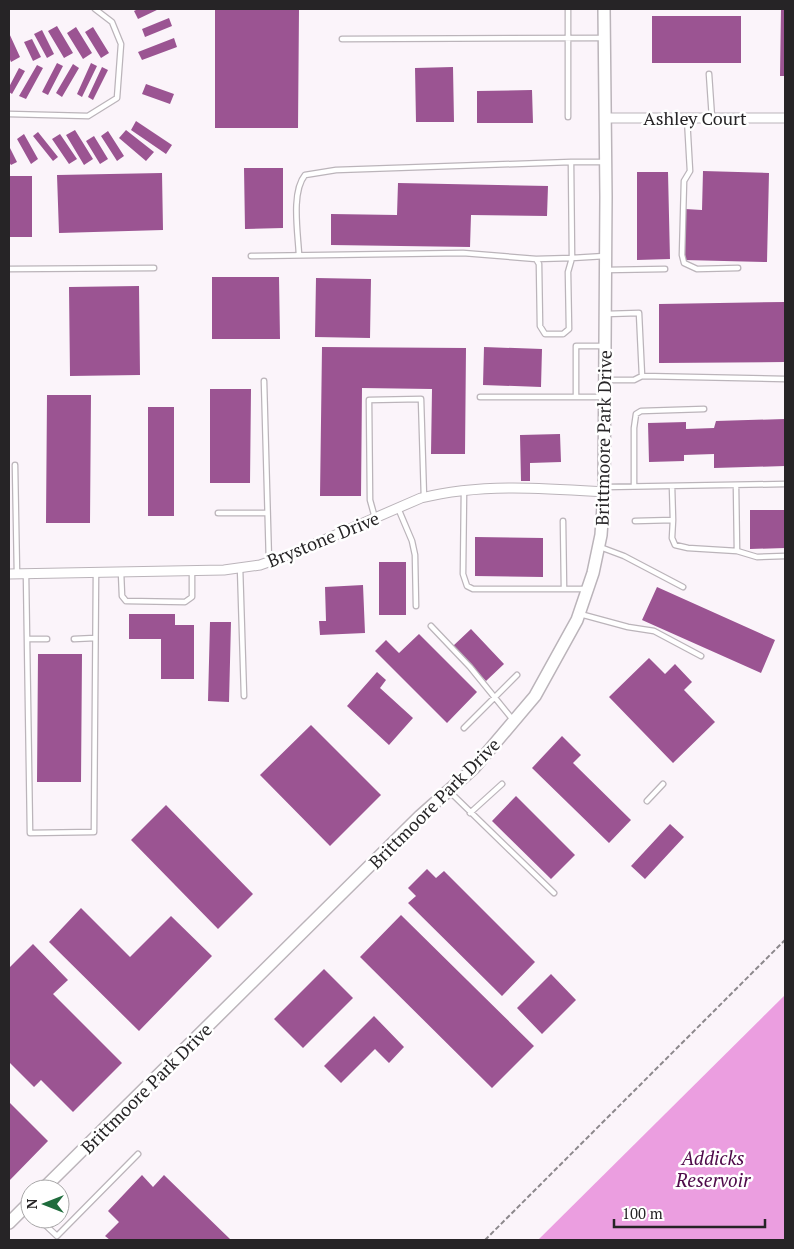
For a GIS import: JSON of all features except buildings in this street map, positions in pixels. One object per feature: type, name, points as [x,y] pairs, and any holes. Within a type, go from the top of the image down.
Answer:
[{"type":"street","name":"Brittmoore Park Drive","points":[[53,1179],[420,816],[450,792],[474,768],[544,683],[579,614],[588,590],[598,546],[604,489],[604,9]]},
{"type":"street","name":"Ashley Court","points":[[605,118],[785,118]]},
{"type":"street","name":"Brystone Drive","points":[[17,574],[224,570],[269,562],[424,498],[464,490],[604,489]]},
{"type":"street","points":[[9,1223],[20,1214]]},
{"type":"lane","points":[[9,114],[88,116],[117,98],[121,44],[112,22],[95,9]]},
{"type":"lane","points":[[568,9],[568,116]]},
{"type":"lane","points":[[342,39],[604,38]]},
{"type":"lane","points":[[709,74],[712,118]]},
{"type":"lane","points":[[687,118],[690,171],[684,181],[682,255],[684,263],[697,269],[738,268]]},
{"type":"lane","points":[[536,259],[539,264],[540,326],[545,334],[563,334],[568,332],[569,329],[568,272],[572,258],[571,162]]},
{"type":"lane","points":[[299,255],[297,195],[299,182],[305,175],[336,170],[605,162]]},
{"type":"lane","points":[[251,256],[463,253],[536,259],[605,256]]},
{"type":"lane","points":[[9,270],[154,268]]},
{"type":"lane","points":[[604,270],[665,269]]},
{"type":"lane","points":[[604,314],[639,313],[642,376]]},
{"type":"lane","points":[[576,397],[576,346],[605,346]]},
{"type":"lane","points":[[605,380],[634,380],[642,376],[785,379]]},
{"type":"lane","points":[[264,381],[269,562]]},
{"type":"lane","points":[[480,397],[604,397]]},
{"type":"lane","points":[[374,518],[370,500],[369,400],[421,399],[424,498]]},
{"type":"lane","points":[[634,486],[634,428],[636,414],[641,411],[704,409]]},
{"type":"lane","points":[[15,465],[17,574],[27,639],[30,833],[94,832],[96,572]]},
{"type":"lane","points":[[604,489],[634,486],[785,484]]},
{"type":"lane","points":[[736,485],[737,551]]},
{"type":"lane","points":[[672,486],[672,538],[675,544],[688,548],[737,551],[757,557],[785,556]]},
{"type":"lane","points":[[464,490],[463,574],[467,586],[474,589],[588,590]]},
{"type":"lane","points":[[398,508],[412,541],[416,606]]},
{"type":"lane","points":[[218,513],[267,513]]},
{"type":"lane","points":[[635,521],[673,520]]},
{"type":"lane","points":[[563,521],[564,589]]},
{"type":"lane","points":[[598,546],[624,556],[682,587]]},
{"type":"lane","points":[[240,567],[244,696]]},
{"type":"lane","points":[[121,572],[122,596],[126,601],[185,602],[192,597],[192,570]]},
{"type":"lane","points":[[579,614],[628,628],[654,631],[701,656]]},
{"type":"lane","points":[[431,626],[470,667],[514,721]]},
{"type":"lane","points":[[74,639],[96,638]]},
{"type":"lane","points":[[27,639],[47,639]]},
{"type":"lane","points":[[464,728],[517,675]]},
{"type":"lane","points":[[470,813],[502,784]]},
{"type":"lane","points":[[647,800],[663,784]]},
{"type":"lane","points":[[450,792],[554,894]]},
{"type":"lane","points":[[50,1229],[59,1238],[138,1154]]},
{"type":"path","points":[[485,1240],[785,940]]},
{"type":"water","name":"Addicks Reservoir","points":[[785,995],[785,1240],[538,1240]]}]
